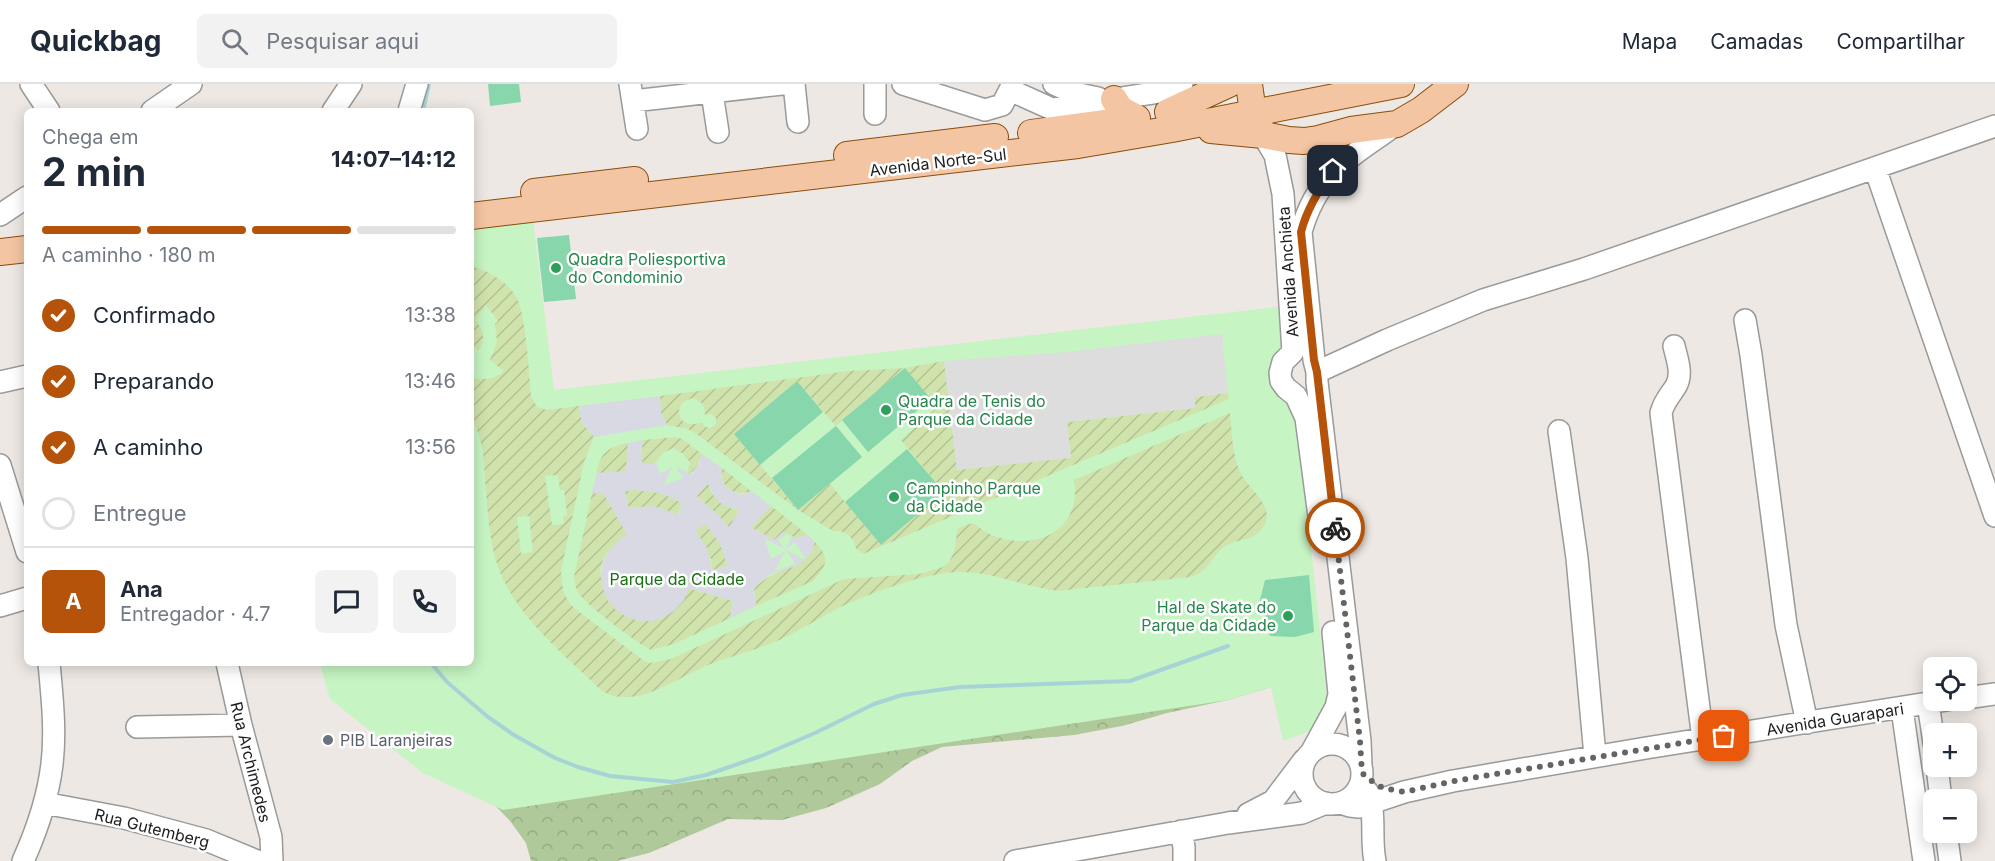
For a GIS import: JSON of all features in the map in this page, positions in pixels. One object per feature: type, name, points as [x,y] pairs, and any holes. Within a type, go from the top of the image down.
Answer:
[{"type":"main road","name":"Avenida Norte-Sul","points":[[474,216],[1078,145],[1316,84]]},
{"type":"main road","name":"Avenida Norte-Sul","points":[[1249,103],[1401,84]]},
{"type":"main road","points":[[1421,110],[1426,102],[1427,84]]},
{"type":"main road","points":[[1170,120],[1249,103],[1282,139],[1304,141],[1351,130],[1397,124],[1421,110],[1455,84]]},
{"type":"main road","points":[[1111,99],[1120,109],[1137,118]]},
{"type":"main road","name":"Avenida Norte-Sul","points":[[474,199],[1050,120],[1137,118],[1170,120]]},
{"type":"main road","points":[[0,252],[24,249]]},
{"type":"main road","points":[[0,270],[24,267]]},
{"type":"street","points":[[32,84],[47,108]]},
{"type":"street","points":[[156,108],[191,84]]},
{"type":"street","points":[[335,108],[351,84]]},
{"type":"street","points":[[410,108],[417,84]]},
{"type":"street","points":[[637,129],[631,93],[712,93],[782,84]]},
{"type":"street","points":[[794,84],[798,122]]},
{"type":"street","points":[[875,84],[875,114]]},
{"type":"street","points":[[903,84],[984,110],[1002,105],[1012,87],[1050,120]]},
{"type":"street","points":[[1050,120],[1111,99],[1160,92],[1182,84]]},
{"type":"street","points":[[1050,120],[1056,85],[1074,93],[1111,99]]},
{"type":"street","points":[[712,93],[718,132]]},
{"type":"street","name":"Avenida Anchieta","points":[[1249,103],[1275,155],[1282,194],[1293,352],[1283,362],[1280,373],[1281,381],[1296,396],[1306,418],[1331,610],[1339,694],[1336,707],[1309,754]]},
{"type":"street","name":"Avenida Anchieta","points":[[1374,857],[1349,804],[1362,773],[1360,741],[1301,232],[1305,218],[1323,184],[1333,171],[1347,158],[1397,124]]},
{"type":"street","points":[[1296,396],[1306,394],[1316,371],[1483,300],[1584,269],[1995,126]]},
{"type":"street","points":[[1875,168],[1995,516]]},
{"type":"street","points":[[0,215],[24,199]]},
{"type":"street","points":[[1745,320],[1786,625],[1807,723]]},
{"type":"street","points":[[1674,346],[1680,369],[1678,381],[1664,401],[1660,412],[1703,739]]},
{"type":"street","points":[[1293,352],[1305,354],[1316,371]]},
{"type":"street","points":[[0,382],[24,377]]},
{"type":"street","points":[[1559,431],[1577,558],[1595,756]]},
{"type":"street","points":[[0,465],[24,542]]},
{"type":"street","points":[[0,606],[24,599]]},
{"type":"street","points":[[23,861],[37,829],[52,764],[54,722],[49,666]]},
{"type":"street","name":"Rua Archimedes","points":[[228,666],[268,824],[273,847],[272,861]]},
{"type":"street","points":[[1977,696],[1995,694]]},
{"type":"street","name":"Avenida Guarapari","points":[[1015,861],[1228,823],[1302,813],[1454,781],[1595,756],[1923,705]]},
{"type":"street","points":[[1902,709],[1924,861]]},
{"type":"street","points":[[137,726],[241,725]]},
{"type":"street","points":[[1349,804],[1314,798],[1305,788],[1302,774],[1309,754],[1327,744],[1336,744],[1352,751],[1362,773]]},
{"type":"street","name":"Avenida Guarapari","points":[[1228,823],[1267,806],[1273,801],[1309,754]]},
{"type":"street","name":"Avenida Guarapari","points":[[1362,773],[1383,788],[1404,792]]},
{"type":"street","name":"Rua Gutemberg","points":[[44,803],[123,818],[214,843],[238,856],[257,861]]},
{"type":"street","points":[[214,843],[247,845],[258,838],[268,824]]},
{"type":"street","points":[[1181,831],[1184,861]]},
{"type":"street","points":[[1948,843],[1950,861]]},
{"type":"green space","points":[[488,84],[519,84],[521,102],[490,106]]},
{"type":"green space","name":"Parque da Cidade","points":[[533,220],[554,390],[1285,306],[1327,697],[1312,730],[1283,741],[1271,687],[1228,700],[503,810],[423,773],[330,699],[321,666],[474,666],[474,227]]},
{"type":"green space","name":"Quadra Poliesportiva do Condominio","points":[[569,235],[576,299],[544,302],[537,238]]},
{"type":"green space","points":[[474,267],[497,278],[517,298],[525,331],[531,396],[537,407],[547,410],[579,406],[582,423],[594,437],[584,462],[561,571],[565,595],[574,608],[644,661],[651,663],[671,659],[844,579],[919,574],[943,567],[949,562],[954,552],[958,528],[973,523],[994,536],[1013,541],[1042,538],[1055,532],[1071,511],[1075,497],[1074,480],[1230,413],[1237,465],[1264,504],[1266,519],[1259,532],[1250,538],[1224,547],[1206,568],[1190,577],[1058,591],[976,573],[935,575],[887,588],[836,609],[777,641],[708,665],[642,695],[615,696],[602,691],[541,632],[514,599],[496,561],[487,508],[483,452],[474,423],[474,378],[489,379],[504,371],[490,360],[497,342],[495,324],[498,321],[486,305],[475,320],[483,335],[479,351],[474,347]],"holes":[[[558,475],[560,490],[564,490],[567,515],[563,516],[564,524],[552,525],[545,476]],[[529,516],[533,552],[521,554],[517,517]]]},
{"type":"green space","points":[[944,361],[957,470],[1071,457],[1067,422],[1195,408],[1194,397],[1228,393],[1229,399],[863,554],[856,549],[854,541],[848,535],[841,531],[833,531],[798,510],[830,484],[881,545],[944,492],[901,440],[936,408],[905,368]]},
{"type":"green space","points":[[905,368],[836,426],[797,381],[734,434],[798,510],[698,435],[688,429],[667,425],[661,413],[660,396],[849,371]],"holes":[[[693,398],[702,404],[705,415],[711,414],[716,418],[716,424],[711,428],[705,427],[702,422],[694,424],[682,420],[679,410],[681,405]]]},
{"type":"green space","name":"Quadra de Tenis do Parque da Cidade","points":[[905,368],[931,399],[868,452],[842,420]]},
{"type":"green space","points":[[797,381],[823,412],[760,465],[734,434]]},
{"type":"green space","points":[[836,426],[862,457],[798,510],[772,478]]},
{"type":"green space","points":[[675,437],[682,439],[702,454],[696,469],[687,475],[690,462],[682,453],[673,448],[663,453],[654,464],[643,464],[641,456],[643,440]]},
{"type":"green space","points":[[628,443],[626,472],[597,473],[600,460],[606,452]]},
{"type":"green space","name":"Campinho Parque da Cidade","points":[[907,449],[944,492],[881,545],[845,502]]},
{"type":"green space","points":[[722,468],[751,491],[738,493],[729,489],[723,480]]},
{"type":"green space","points":[[708,483],[720,502],[740,510],[729,528],[696,496]]},
{"type":"green space","points":[[624,491],[661,493],[682,503],[677,515],[654,507],[628,508]]},
{"type":"green space","points":[[592,493],[604,494],[628,535],[617,543],[604,558],[600,570],[609,595],[620,612],[640,621],[684,600],[688,588],[733,601],[730,618],[674,644],[651,650],[625,633],[585,600],[576,587],[574,577]]},
{"type":"green space","points":[[771,506],[808,535],[796,538],[783,532],[774,540],[751,527]]},
{"type":"green space","points":[[706,524],[720,544],[728,566],[712,570],[711,559],[694,529]]},
{"type":"green space","points":[[815,542],[825,557],[825,562],[813,581],[756,606],[754,589],[762,581],[804,559]]},
{"type":"green space","name":"Hal de Skate do Parque da Cidade","points":[[1309,575],[1314,632],[1295,637],[1270,636],[1260,600],[1265,580]]},
{"type":"green space","points":[[474,663],[1271,687],[1122,726],[1074,735],[942,747],[912,761],[880,784],[826,808],[782,820],[728,819],[649,853],[617,861],[531,861],[526,843],[491,801],[471,666],[474,666]]},
{"type":"shaded area","points":[[1222,334],[1228,393],[1195,397],[1195,408],[1067,422],[1071,458],[957,470],[944,361],[1067,352]]},
{"type":"shaded area","points":[[660,396],[661,413],[667,425],[594,437],[582,423],[579,406]]},
{"type":"shaded area","points":[[643,440],[641,456],[643,464],[656,462],[660,474],[672,467],[664,485],[683,478],[676,467],[688,474],[695,474],[693,471],[699,464],[702,454],[722,468],[723,483],[728,489],[744,494],[751,491],[771,506],[751,527],[774,540],[783,532],[787,534],[778,540],[785,549],[765,539],[771,559],[785,551],[775,571],[795,564],[786,550],[805,560],[796,566],[771,574],[761,581],[754,589],[756,606],[730,618],[733,601],[689,588],[684,600],[675,610],[665,617],[652,621],[640,621],[616,610],[608,601],[601,576],[608,552],[627,535],[604,494],[592,493],[597,473],[626,471],[628,443]],"holes":[[[708,483],[716,499],[723,505],[740,510],[729,527],[697,496]],[[625,491],[661,493],[682,503],[678,515],[654,506],[629,508]],[[706,524],[720,544],[728,566],[712,570],[707,548],[695,530]]]},
{"type":"shaded area","points":[[808,535],[815,542],[806,559],[795,542],[786,549],[792,536],[796,538]]},
{"type":"waterway","points":[[424,108],[429,84]]},
{"type":"waterway","points":[[434,666],[447,682],[488,717],[555,758],[610,776],[673,782],[706,775],[761,756],[874,704],[902,695],[960,687],[1130,681],[1228,646]]},
{"type":"way so far","points":[[1335,528],[1362,773],[1383,788],[1404,792],[1454,781],[1724,736]]},
{"type":"place","name":"Quadra Poliesportiva do Condominio","points":[[556,268]]},
{"type":"place","name":"Quadra de Tenis do Parque da Cidade","points":[[886,410]]},
{"type":"place","name":"Campinho Parque da Cidade","points":[[894,497]]},
{"type":"place","name":"Hal de Skate do Parque da Cidade","points":[[1288,616]]},
{"type":"place","name":"PIB Laranjeiras","points":[[328,740]]},
{"type":"route","points":[[1333,171],[1313,201],[1301,232],[1335,528]]}]
